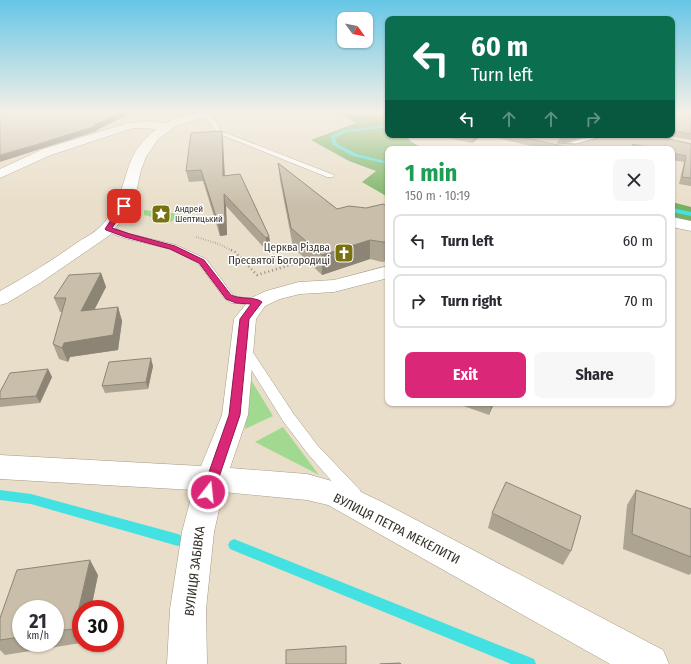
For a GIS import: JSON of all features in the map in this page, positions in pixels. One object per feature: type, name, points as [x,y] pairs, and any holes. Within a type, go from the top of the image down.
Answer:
[{"type":"street","points":[[0,174],[47,152],[75,143]]},
{"type":"street","points":[[0,299],[67,258],[108,229],[124,206],[130,190],[134,169],[147,143]]},
{"type":"street","points":[[675,223],[691,226]]},
{"type":"street","points":[[258,302],[273,295],[299,288],[334,286],[385,273]]},
{"type":"street","name":"ВУЛИЦЯ ЗАБІВКА","points":[[187,664],[188,609],[198,532],[212,479],[235,415],[245,319],[258,302]]},
{"type":"street","name":"ВУЛИЦЯ ПЕТРА МЕКЕЛИТИ","points":[[0,467],[212,479],[307,487],[335,494],[371,512],[649,664]]},
{"type":"lane","points":[[247,143],[330,175]]},
{"type":"lane","points":[[108,229],[128,236],[173,247],[202,261],[228,297],[236,301],[258,302]]},
{"type":"lane","points":[[243,346],[288,417],[313,450],[371,512]]},
{"type":"path","points":[[189,235],[219,244],[235,252],[257,275],[307,260]]},
{"type":"green space","points":[[316,143],[413,143],[419,146],[385,146],[385,195],[362,182],[376,171],[349,161]]},
{"type":"green space","points":[[675,203],[691,207],[691,222],[675,219]]},
{"type":"green space","points":[[144,210],[182,214],[171,222],[144,215]]},
{"type":"green space","points":[[248,375],[273,416],[245,429]]},
{"type":"green space","points":[[283,427],[319,475],[255,442]]},
{"type":"building","points":[[0,143],[42,143],[32,146],[0,155]]},
{"type":"building","points":[[190,143],[222,143],[223,176],[240,174],[269,236],[266,238],[224,194],[225,222],[218,223],[201,170],[186,171]]},
{"type":"building","points":[[549,143],[691,144],[691,178],[682,177],[686,156],[675,154],[675,146],[642,146],[633,144],[632,146],[562,146]]},
{"type":"building","points":[[278,163],[337,209],[349,206],[366,208],[383,204],[385,205],[385,242],[370,240],[322,255],[291,228]]},
{"type":"building","points":[[101,273],[81,311],[118,307],[113,335],[64,343],[62,348],[53,344],[66,298],[54,298],[69,275]]},
{"type":"building","points":[[151,358],[146,382],[102,386],[109,362]]},
{"type":"building","points":[[48,369],[36,396],[0,399],[0,392],[10,373]]},
{"type":"building","points":[[506,482],[581,516],[571,551],[492,513]]},
{"type":"building","points":[[636,490],[691,509],[691,557],[632,534]]},
{"type":"building","points":[[90,560],[81,600],[72,600],[72,629],[64,630],[64,600],[12,600],[12,638],[0,640],[0,618],[17,570]]},
{"type":"building","points":[[346,646],[346,664],[286,664],[286,650]]},
{"type":"building","points":[[400,663],[401,664],[380,664]]},
{"type":"waterway","points":[[334,143],[335,145],[355,155],[385,162]]},
{"type":"waterway","points":[[675,211],[691,214]]},
{"type":"waterway","points":[[0,495],[31,499],[178,540]]},
{"type":"waterway","points":[[234,545],[529,664]]},
{"type":"place","name":"Андрей Шептицький","points":[[161,214]]},
{"type":"place","name":"Церква Різдва Пресвятої Богородиці","points":[[344,253]]},
{"type":"route","points":[[124,206],[108,229],[128,236],[173,247],[202,261],[228,297],[236,301],[258,302],[245,319],[235,415],[208,492]]}]
